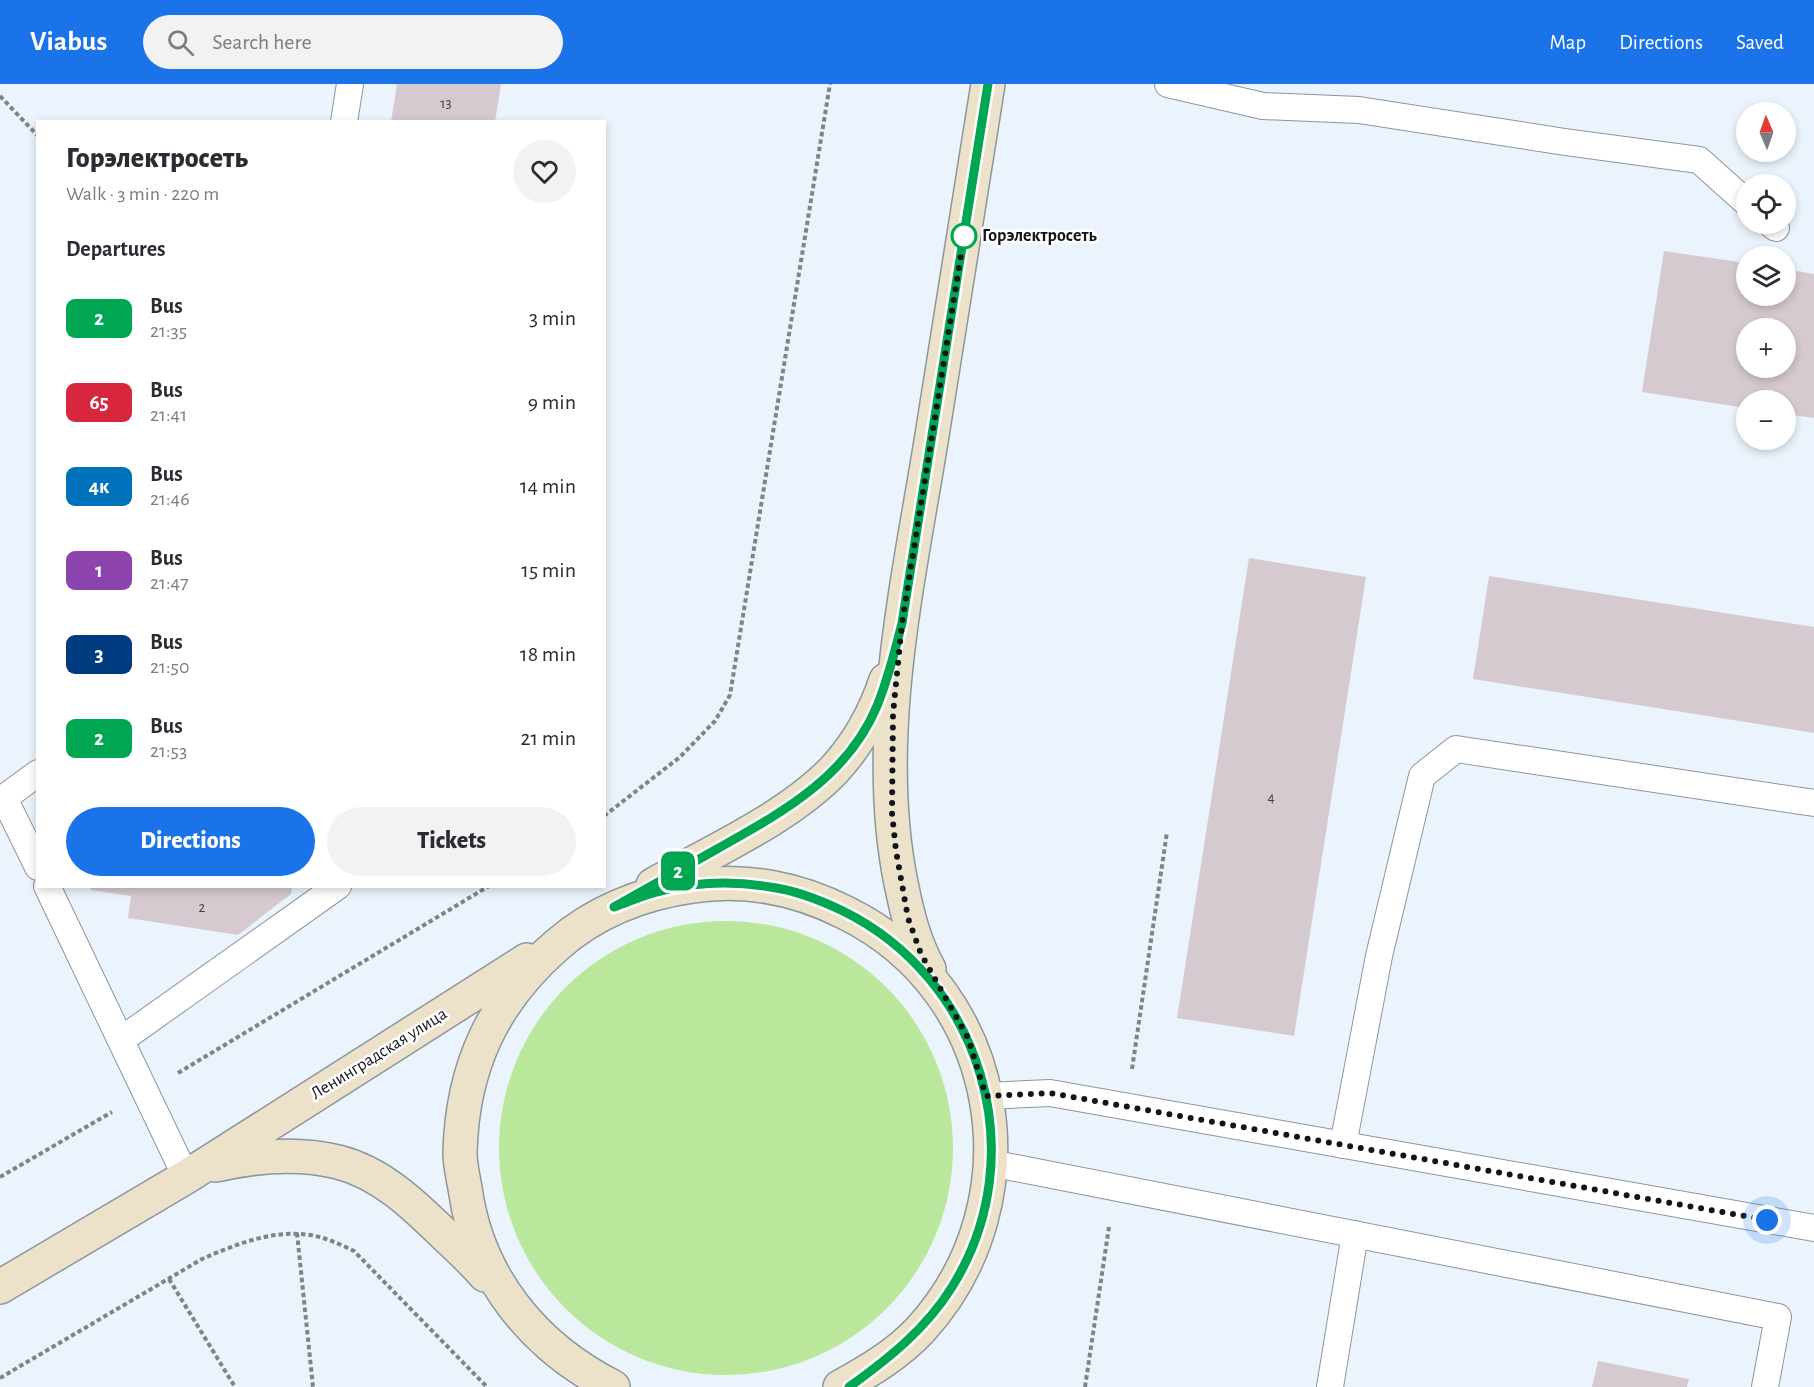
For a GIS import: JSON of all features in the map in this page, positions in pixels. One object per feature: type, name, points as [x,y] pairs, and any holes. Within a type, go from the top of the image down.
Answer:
[{"type":"main road","points":[[849,1387],[879,1365],[920,1329],[953,1286],[975,1240],[988,1191],[992,1138],[986,1096],[968,1038],[921,954],[908,918],[893,831],[891,761],[902,623],[988,84]]},
{"type":"main road","points":[[602,1382],[544,1342],[510,1303],[483,1257],[467,1209],[460,1156],[464,1105],[478,1052],[502,1006],[531,967],[572,932],[775,816],[808,794],[835,769],[857,741],[876,708],[890,669],[902,623]]},
{"type":"main road","points":[[614,907],[661,891],[716,883],[771,887],[800,894],[819,899],[864,922],[906,953],[942,993]]},
{"type":"main road","name":"Ленинградская улица","points":[[0,1287],[186,1177],[572,932]]},
{"type":"main road","name":"Ленинградская улица","points":[[186,1177],[211,1166],[253,1158],[306,1158],[339,1162],[375,1178],[408,1198],[479,1268],[510,1303]]},
{"type":"main road","points":[[840,1387],[879,1365]]},
{"type":"lane","points":[[344,120],[350,84]]},
{"type":"lane","points":[[1168,84],[1263,106],[1359,110],[1699,160],[1736,193]]},
{"type":"lane","points":[[1342,1145],[1379,956],[1422,776],[1456,749],[1814,803]]},
{"type":"lane","points":[[36,774],[2,799],[36,863]]},
{"type":"lane","points":[[48,888],[186,1177]]},
{"type":"lane","points":[[121,1040],[335,888]]},
{"type":"lane","points":[[986,1096],[1050,1093],[1814,1228]]},
{"type":"lane","points":[[990,1163],[1778,1317],[1766,1387]]},
{"type":"lane","points":[[1329,1387],[1355,1234]]},
{"type":"path","points":[[606,814],[680,757],[715,721],[730,695],[830,84]]},
{"type":"path","points":[[0,96],[36,134]]},
{"type":"path","points":[[0,1177],[486,888]]},
{"type":"path","points":[[297,1233],[313,1387]]},
{"type":"path","points":[[0,1378],[202,1259],[232,1245],[262,1237],[297,1233],[327,1239],[354,1251],[487,1387]]},
{"type":"path","points":[[170,1279],[235,1387]]},
{"type":"green space","points":[[726,921],[770,925],[813,938],[852,959],[887,987],[915,1022],[936,1061],[949,1104],[953,1148],[949,1192],[936,1235],[915,1274],[887,1309],[852,1337],[813,1358],[770,1371],[726,1375],[682,1371],[639,1358],[600,1337],[565,1309],[537,1274],[516,1235],[503,1192],[499,1148],[503,1104],[516,1061],[537,1022],[565,987],[600,959],[639,938],[682,925]]},
{"type":"building","points":[[397,84],[501,84],[495,120],[391,120]]},
{"type":"building","points":[[1664,251],[1736,262],[1736,306],[1796,306],[1796,271],[1814,274],[1814,418],[1796,416],[1796,390],[1736,390],[1736,406],[1642,392]]},
{"type":"building","points":[[1249,558],[1366,577],[1294,1036],[1177,1018]]},
{"type":"building","points":[[1489,576],[1814,627],[1814,733],[1473,679]]},
{"type":"building","points":[[91,888],[292,888],[291,894],[238,935],[128,918],[131,896],[91,890]]},
{"type":"building","points":[[1598,1361],[1689,1379],[1687,1387],[1592,1387]]},
{"type":"bus line","name":"2","points":[[849,1387],[879,1365],[920,1329],[953,1286],[975,1240],[988,1191],[992,1138],[984,1086],[968,1038],[942,993],[906,953],[864,922],[819,899],[771,887],[716,883],[661,891],[614,907],[775,816],[808,794],[835,769],[857,741],[876,708],[890,669],[902,623],[988,84]]},
{"type":"place","name":"Горэлектросеть","points":[[964,236]]},
{"type":"route","points":[[964,236],[902,623],[893,714],[892,813],[899,872],[908,918],[921,954],[968,1038],[986,1096],[1050,1093],[1767,1220]]}]
